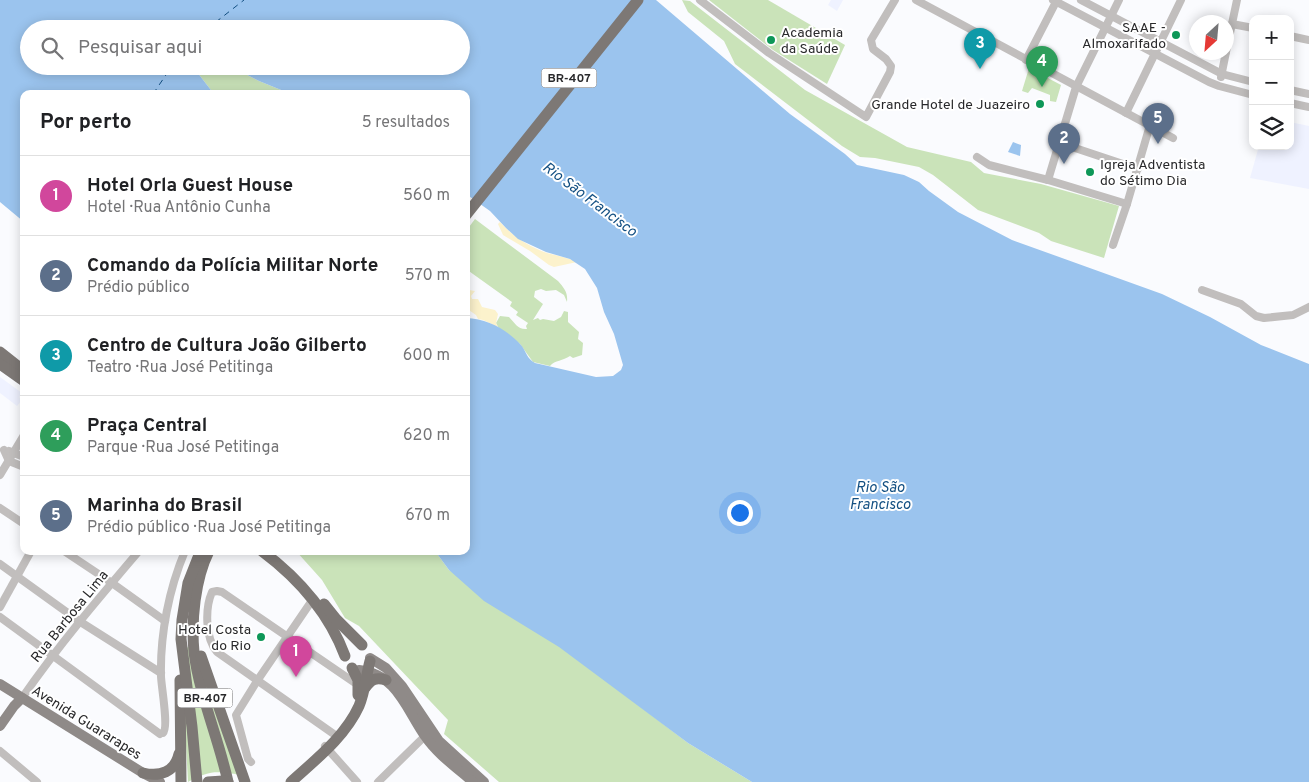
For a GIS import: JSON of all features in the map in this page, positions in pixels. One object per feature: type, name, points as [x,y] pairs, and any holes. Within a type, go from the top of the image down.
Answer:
[{"type":"highway","name":"BR-407","points":[[470,210],[548,112],[551,100],[587,54],[598,51],[638,0]]},
{"type":"highway","points":[[0,352],[20,368]]},
{"type":"highway","points":[[0,364],[20,378]]},
{"type":"highway","name":"BR-407","points":[[197,782],[181,639],[188,583],[199,555]]},
{"type":"highway","name":"BR-407","points":[[208,555],[199,577],[195,599],[194,652],[228,782]]},
{"type":"highway","points":[[267,555],[296,580],[313,599],[334,634],[345,656],[346,663],[364,665]]},
{"type":"highway","points":[[278,555],[301,575],[334,616],[368,650],[355,713],[326,747],[291,782]]},
{"type":"highway","points":[[194,628],[199,651],[245,782]]},
{"type":"highway","points":[[181,639],[179,654],[181,782]]},
{"type":"highway","points":[[345,656],[350,646],[362,645]]},
{"type":"highway","points":[[362,686],[364,665]]},
{"type":"highway","points":[[362,686],[375,678],[386,680]]},
{"type":"highway","points":[[143,773],[157,775],[168,772],[176,763],[180,747]]},
{"type":"highway","points":[[285,782],[326,747]]},
{"type":"highway","points":[[208,782],[228,782]]},
{"type":"main road","points":[[364,665],[386,680],[410,708],[425,736],[469,781]]},
{"type":"main road","points":[[364,665],[386,668],[402,686],[438,741],[484,782]]},
{"type":"main road","name":"Avenida Guararapes","points":[[1,687],[160,782]]},
{"type":"main road","points":[[0,726],[22,698]]},
{"type":"street","points":[[700,0],[768,53],[866,117],[890,72],[891,66],[886,59],[873,49],[871,40],[895,0]]},
{"type":"street","points":[[916,0],[1173,138]]},
{"type":"street","points":[[1081,0],[1222,74],[1249,81]]},
{"type":"street","points":[[1048,180],[1076,87],[1119,0]]},
{"type":"street","points":[[1126,113],[1181,0]]},
{"type":"street","points":[[1234,16],[1238,0]]},
{"type":"street","points":[[1026,60],[1055,1],[1219,86],[1249,94]]},
{"type":"street","points":[[1234,24],[1249,27]]},
{"type":"street","points":[[1294,37],[1309,40]]},
{"type":"street","points":[[1219,86],[1225,60]]},
{"type":"street","points":[[1294,91],[1309,94]]},
{"type":"street","points":[[1294,104],[1309,107]]},
{"type":"street","points":[[1114,245],[1150,126]]},
{"type":"street","points":[[1060,143],[1138,169]]},
{"type":"street","points":[[977,157],[989,165],[1048,180],[1127,204]]},
{"type":"street","points":[[1202,290],[1225,297],[1240,304],[1256,316],[1264,318],[1293,315],[1309,307]]},
{"type":"street","points":[[0,475],[20,441]]},
{"type":"street","points":[[2,449],[20,455]]},
{"type":"street","points":[[2,449],[9,461],[20,465]]},
{"type":"street","points":[[0,508],[20,521]]},
{"type":"street","points":[[0,607],[29,555]]},
{"type":"street","points":[[70,555],[165,621]]},
{"type":"street","name":"Rua Barbosa Lima","points":[[22,698],[51,656],[136,555]]},
{"type":"street","points":[[0,617],[160,734],[164,732],[166,723],[161,673],[165,621],[184,555]]},
{"type":"street","points":[[0,564],[79,621],[161,673]]},
{"type":"street","points":[[336,735],[216,652],[209,639],[210,598],[213,591],[222,592],[362,686]]},
{"type":"street","points":[[251,762],[248,759],[236,715],[256,681],[313,599]]},
{"type":"street","points":[[378,782],[425,736]]},
{"type":"street","points":[[326,747],[357,782]]},
{"type":"street","points":[[0,751],[37,782]]},
{"type":"street","points":[[143,773],[153,782]]},
{"type":"shaded area","points":[[831,0],[843,0],[837,11],[828,5]]},
{"type":"shaded area","points":[[1294,123],[1309,126],[1309,189],[1250,178],[1258,150],[1294,150]]},
{"type":"shaded area","points":[[0,377],[20,392],[20,402],[17,406],[0,393]]},
{"type":"green space","points":[[682,0],[690,1],[805,90],[907,147],[971,162],[984,173],[1041,184],[1119,206],[1104,258],[1051,241],[1039,233],[978,210],[933,175],[919,167],[875,158],[860,157],[842,146],[735,64],[724,41],[688,12]]},
{"type":"green space","points":[[709,0],[768,0],[845,45],[827,84],[773,50]]},
{"type":"green space","points":[[1029,68],[1061,85],[1056,102],[1050,101],[1050,95],[1032,88],[1028,93],[1022,91]]},
{"type":"green space","points":[[199,75],[247,75],[281,90],[211,90]]},
{"type":"green space","points":[[475,219],[558,281],[566,293],[567,302],[564,295],[556,290],[546,291],[541,289],[535,291],[534,297],[543,304],[533,320],[538,318],[540,320],[554,321],[561,317],[564,311],[568,312],[568,322],[579,332],[578,339],[583,343],[582,355],[573,358],[570,356],[550,366],[533,362],[520,344],[498,327],[496,323],[500,316],[509,317],[521,328],[527,329],[528,323],[516,315],[518,312],[510,306],[512,302],[470,272],[470,226]]},
{"type":"green space","points":[[300,555],[438,555],[449,570],[515,611],[688,743],[752,782],[499,782],[444,734],[448,720],[359,626],[345,618],[322,580]]},
{"type":"green space","points":[[195,641],[241,775],[213,772],[188,782],[181,653]]},
{"type":"sand","points":[[500,222],[527,244],[547,253],[577,262],[554,267],[549,265],[503,235],[498,224]]},
{"type":"sand","points":[[470,290],[475,291],[471,296],[472,299],[478,299],[482,307],[495,310],[498,314],[496,323],[498,327],[478,319],[470,311]]},
{"type":"water","name":"Rio São Francisco","points":[[0,0],[656,0],[790,114],[857,165],[904,175],[919,182],[958,212],[1012,240],[1162,294],[1210,317],[1261,345],[1309,364],[1309,782],[752,782],[688,743],[559,647],[484,601],[449,570],[438,555],[470,555],[470,318],[482,320],[509,334],[521,345],[528,357],[535,363],[596,377],[613,376],[621,370],[623,365],[597,288],[585,269],[570,259],[546,252],[518,239],[490,211],[470,197],[470,90],[281,90],[247,75],[470,75],[470,20],[20,20],[20,75],[199,75],[211,90],[20,90],[20,219],[0,202]]},
{"type":"water","points":[[1013,142],[1021,145],[1020,156],[1008,152]]},
{"type":"ferry route","points":[[218,20],[244,0]]},
{"type":"ferry route","points":[[156,90],[166,75]]},
{"type":"place","name":"SAAE - Almoxarifado","points":[[1176,35]]},
{"type":"place","name":"Academia da Saúde","points":[[771,40]]},
{"type":"place","name":"Centro de Cultura João Gilberto","points":[[980,69]]},
{"type":"place","name":"Praça Central","points":[[1042,87]]},
{"type":"place","name":"Grande Hotel de Juazeiro","points":[[1040,104]]},
{"type":"place","name":"Marinha do Brasil","points":[[1158,144]]},
{"type":"place","name":"Comando da Polícia Militar Norte","points":[[1064,164]]},
{"type":"place","name":"Igreja Adventista do Sétimo Dia","points":[[1090,172]]},
{"type":"place","name":"Hotel Costa do Rio","points":[[261,637]]},
{"type":"place","name":"Hotel Orla Guest House","points":[[296,677]]}]
